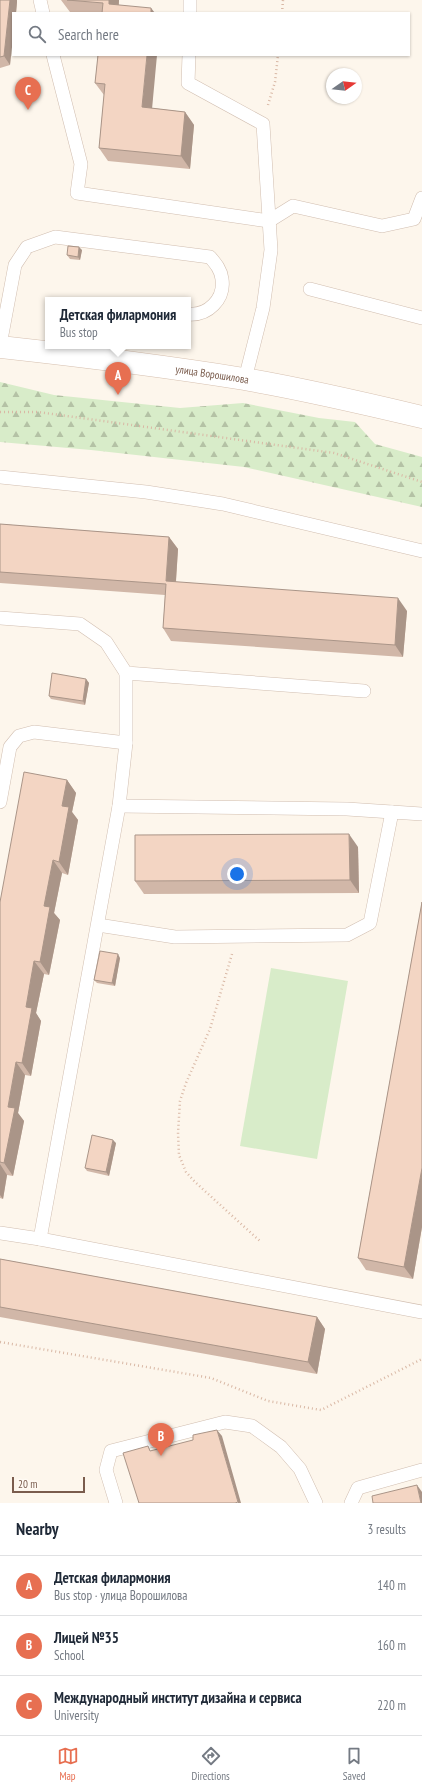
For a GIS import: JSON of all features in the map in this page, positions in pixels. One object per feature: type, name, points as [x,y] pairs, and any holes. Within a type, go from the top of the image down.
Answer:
[{"type":"street","name":"улица Ворошилова","points":[[0,346],[114,360],[245,379],[356,401],[422,417]]},
{"type":"lane","points":[[40,0],[43,12]]},
{"type":"lane","points":[[190,0],[190,12]]},
{"type":"lane","points":[[54,56],[81,164],[77,193],[269,221],[293,206],[382,226],[418,221],[422,198]]},
{"type":"lane","points":[[189,56],[188,83],[263,124],[271,250],[263,308],[245,379]]},
{"type":"lane","points":[[0,346],[15,265],[27,247],[55,237],[210,258],[218,266],[223,279],[220,297],[208,310],[191,314]]},
{"type":"lane","points":[[310,289],[422,318]]},
{"type":"lane","points":[[0,477],[146,492],[223,504],[422,551]]},
{"type":"lane","points":[[0,618],[80,624],[106,642],[126,673],[126,743],[119,806],[40,1239]]},
{"type":"lane","points":[[126,673],[364,691]]},
{"type":"lane","points":[[0,802],[10,747],[19,736],[34,732],[126,743]]},
{"type":"lane","points":[[119,806],[340,808],[422,814]]},
{"type":"lane","points":[[98,925],[175,937],[348,935],[370,923],[392,812]]},
{"type":"lane","points":[[0,1233],[40,1239],[422,1312]]},
{"type":"lane","points":[[116,1503],[106,1470],[111,1451],[225,1422],[252,1426],[281,1447],[300,1469],[316,1503]]},
{"type":"lane","points":[[351,1503],[358,1488],[422,1470]]},
{"type":"path","points":[[282,12],[283,0]]},
{"type":"path","points":[[263,124],[275,82],[278,56]]},
{"type":"path","points":[[0,412],[38,412],[334,453],[422,482]]},
{"type":"path","points":[[237,936],[210,1029],[186,1083],[180,1101],[178,1141],[179,1155],[186,1172],[261,1242]]},
{"type":"path","points":[[0,1342],[211,1378],[268,1401],[321,1410],[422,1359]]},
{"type":"green space","points":[[0,382],[54,395],[180,408],[243,403],[319,418],[355,422],[375,444],[422,457],[422,507],[244,467],[91,450],[0,442]]},
{"type":"green space","points":[[271,968],[348,981],[317,1159],[240,1146]]},
{"type":"building","points":[[0,0],[10,0],[4,56],[0,57]]},
{"type":"building","points":[[67,0],[109,0],[109,4],[151,8],[151,12],[102,12],[103,3]]},
{"type":"building","points":[[98,56],[147,56],[142,107],[185,112],[181,156],[99,148],[105,84],[95,83]]},
{"type":"building","points":[[68,246],[79,247],[78,257],[67,255]]},
{"type":"building","points":[[0,524],[169,537],[166,581],[398,598],[395,645],[163,628],[166,584],[0,572]]},
{"type":"building","points":[[52,673],[86,679],[83,701],[49,696]]},
{"type":"building","points":[[24,772],[67,780],[62,806],[69,807],[59,862],[53,860],[44,906],[50,907],[40,962],[34,961],[26,1007],[32,1008],[22,1063],[16,1062],[8,1107],[15,1108],[4,1163],[0,1162],[0,902]]},
{"type":"building","points":[[349,834],[350,880],[135,881],[135,835]]},
{"type":"building","points":[[422,902],[422,1168],[404,1267],[358,1258]]},
{"type":"building","points":[[100,951],[118,954],[112,983],[94,980]]},
{"type":"building","points":[[92,1135],[113,1140],[106,1172],[85,1168]]},
{"type":"building","points":[[0,1259],[317,1317],[308,1362],[0,1307]]},
{"type":"building","points":[[217,1430],[238,1502],[139,1503],[123,1453],[148,1446],[150,1451],[193,1440],[193,1435]]},
{"type":"building","points":[[417,1485],[421,1503],[373,1503],[372,1496]]},
{"type":"place","name":"Международный институт дизайна и сервиса","points":[[28,110]]},
{"type":"place","name":"Детская филармония","points":[[118,395]]},
{"type":"place","name":"Лицей №35","points":[[161,1456]]}]
